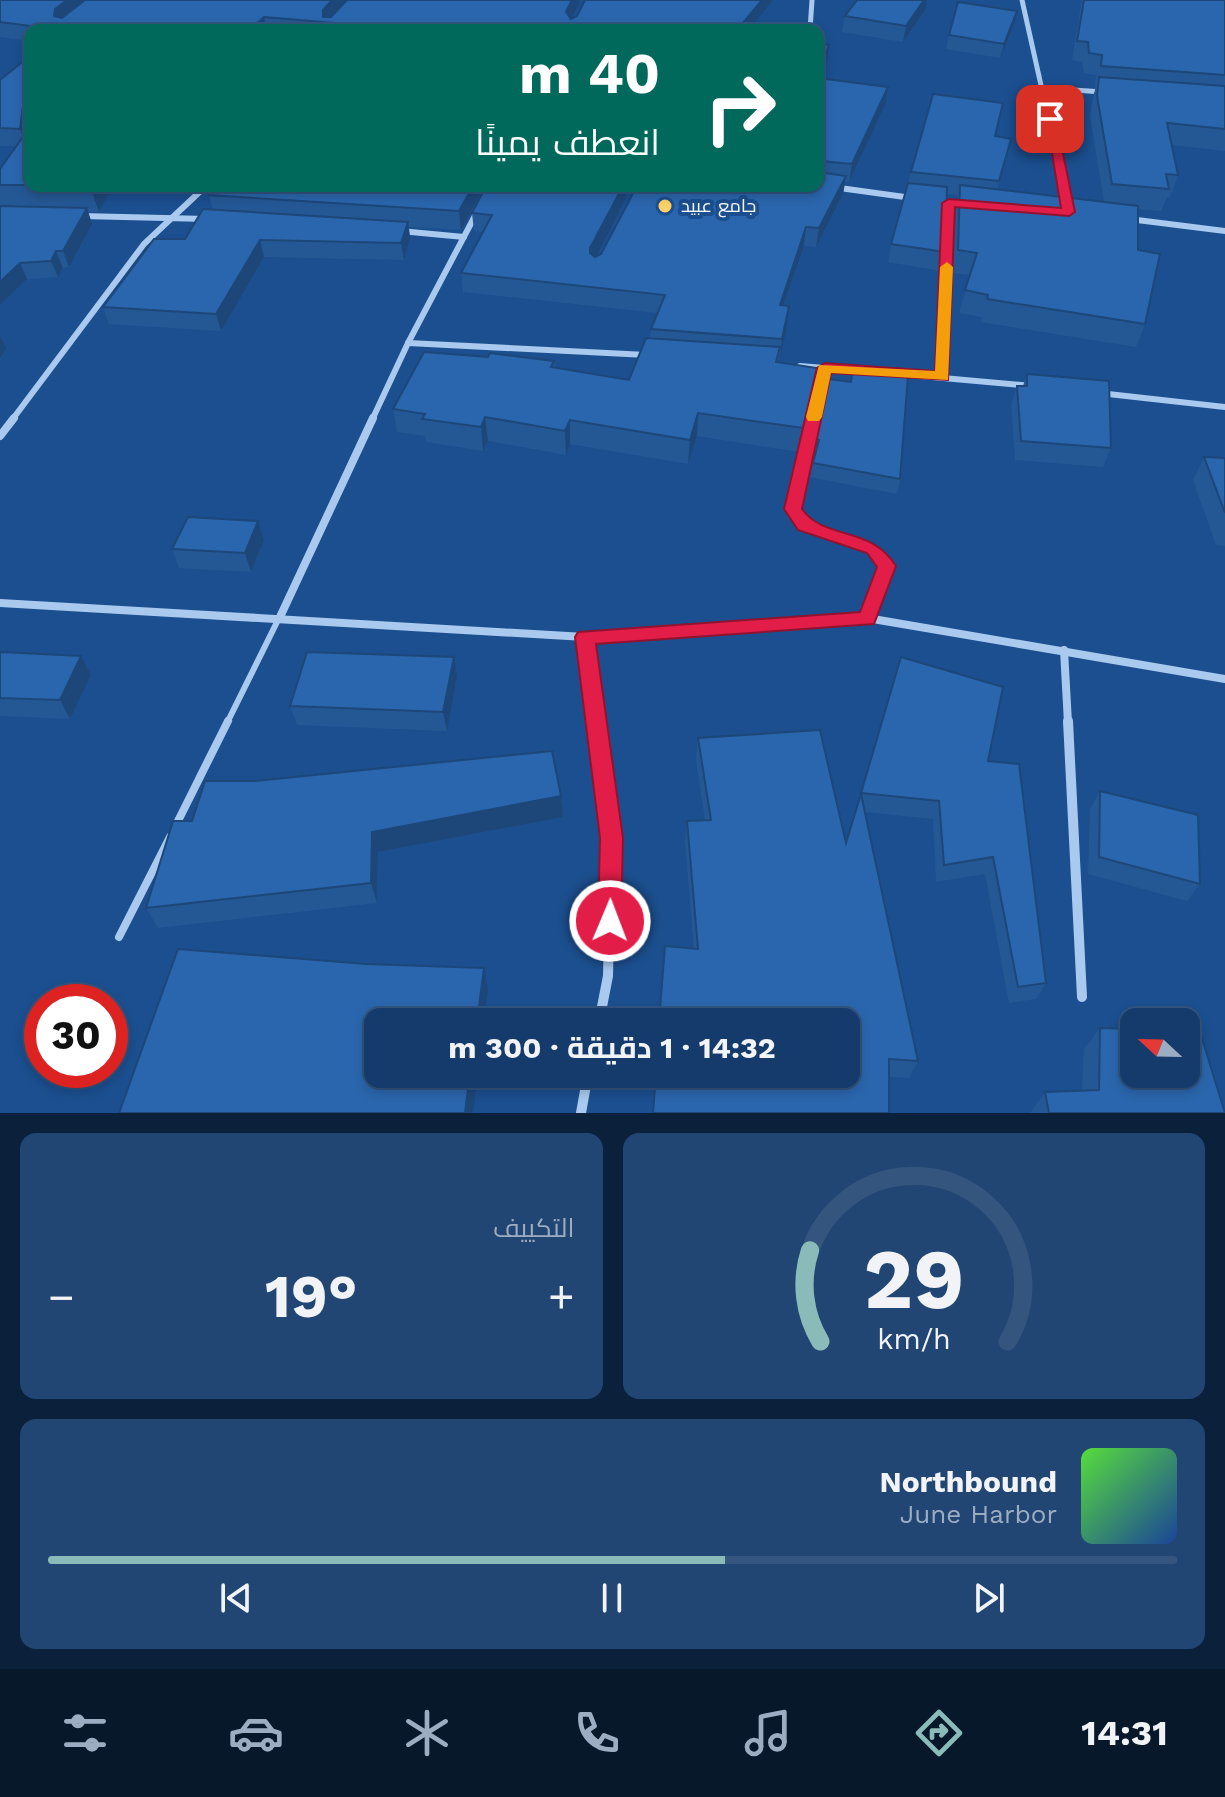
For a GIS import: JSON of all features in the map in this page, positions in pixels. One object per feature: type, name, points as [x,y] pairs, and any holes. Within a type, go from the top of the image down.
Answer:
[{"type":"street","points":[[810,24],[812,0]]},
{"type":"street","points":[[1022,0],[1044,88],[1069,212],[1054,211]]},
{"type":"street","points":[[1044,88],[1105,92]]},
{"type":"street","points":[[824,186],[920,199]]},
{"type":"street","points":[[0,436],[144,244],[200,192]]},
{"type":"street","points":[[280,617],[408,343],[484,199]]},
{"type":"street","points":[[934,201],[964,204]]},
{"type":"street","points":[[942,377],[949,203]]},
{"type":"street","points":[[78,216],[216,219]]},
{"type":"street","points":[[1115,217],[1225,231]]},
{"type":"street","points":[[392,230],[464,237]]},
{"type":"street","points":[[408,343],[654,356]]},
{"type":"street","points":[[794,366],[1037,387]]},
{"type":"street","points":[[825,368],[793,509],[804,525],[873,549],[887,566],[867,618]]},
{"type":"street","points":[[1084,392],[1225,407]]},
{"type":"street","points":[[0,603],[585,637],[867,618],[1225,679]]},
{"type":"street","points":[[585,637],[611,838],[608,976],[602,1008]]},
{"type":"street","points":[[1064,650],[1082,997]]},
{"type":"street","points":[[581,1113],[585,1088]]},
{"type":"lane","points":[[119,937],[280,617]]},
{"type":"building","points":[[0,0],[67,0],[55,9],[54,16],[62,18],[85,0],[332,0],[323,10],[323,17],[331,17],[347,0],[572,0],[566,12],[571,19],[577,16],[585,0],[762,0],[742,24],[347,24],[264,17],[256,24],[24,25],[0,22]]},
{"type":"building","points":[[857,0],[924,0],[906,26],[845,16]]},
{"type":"building","points":[[1084,0],[1225,0],[1225,75],[1101,66],[1102,55],[1089,53],[1088,42],[1077,41]]},
{"type":"building","points":[[958,2],[1017,11],[1004,44],[949,35]]},
{"type":"building","points":[[24,61],[20,129],[0,128],[0,80]]},
{"type":"building","points":[[1099,77],[1225,86],[1225,129],[1167,123],[1178,175],[1166,174],[1169,189],[1112,184],[1097,96]]},
{"type":"building","points":[[824,79],[888,87],[852,164],[824,161]]},
{"type":"building","points":[[933,94],[1003,103],[995,136],[1011,139],[999,181],[911,172]]},
{"type":"building","points":[[24,135],[24,185],[0,185],[0,169]]},
{"type":"building","points":[[824,173],[846,176],[819,228],[806,227],[780,305],[789,306],[782,339],[651,329],[665,295],[461,273],[492,215],[472,213],[483,192],[620,192],[590,248],[590,253],[595,257],[601,254],[634,192],[824,192]]},
{"type":"building","points":[[908,183],[947,187],[945,252],[891,244]]},
{"type":"building","points":[[960,185],[1138,206],[1138,250],[1160,254],[1145,324],[987,299],[988,295],[965,290],[977,253],[958,250]]},
{"type":"building","points":[[211,192],[470,192],[459,211],[209,195]]},
{"type":"building","points":[[0,206],[87,208],[63,251],[56,251],[51,261],[20,263],[0,282]]},
{"type":"building","points":[[203,209],[408,222],[401,243],[260,240],[216,314],[103,307],[154,239],[185,239]]},
{"type":"building","points":[[646,338],[780,347],[776,362],[817,368],[803,428],[698,413],[690,440],[570,420],[565,431],[485,417],[481,427],[422,419],[425,414],[393,409],[424,352],[488,357],[490,353],[554,361],[551,367],[629,380]]},
{"type":"building","points":[[853,368],[908,375],[900,479],[813,463],[828,379],[851,382]]},
{"type":"building","points":[[1027,374],[1109,381],[1111,448],[1021,441],[1017,386],[1027,386]]},
{"type":"building","points":[[1204,457],[1225,458],[1225,513]]},
{"type":"building","points":[[188,517],[258,521],[245,553],[172,549]]},
{"type":"building","points":[[0,652],[81,656],[60,700],[0,698]]},
{"type":"building","points":[[307,652],[454,657],[443,712],[290,706]]},
{"type":"building","points":[[901,657],[1003,687],[988,761],[1019,764],[1046,983],[1018,987],[993,857],[944,865],[939,801],[861,793]]},
{"type":"building","points":[[820,730],[846,843],[861,794],[918,1061],[889,1059],[889,1113],[653,1113],[655,1088],[860,1088],[860,1008],[660,1008],[665,946],[698,949],[687,821],[711,820],[698,738]]},
{"type":"building","points":[[552,751],[561,796],[372,832],[371,883],[146,908],[173,821],[192,821],[205,781],[255,781]]},
{"type":"building","points":[[1100,791],[1198,815],[1200,884],[1099,857]]},
{"type":"building","points":[[178,949],[366,964],[484,968],[479,1008],[364,1008],[364,1088],[468,1088],[465,1113],[119,1113]]},
{"type":"building","points":[[1100,1028],[1120,1029],[1120,1088],[1200,1088],[1200,1032],[1225,1113],[1049,1113],[1045,1092],[1099,1090]]},
{"type":"slow traffic","points":[[814,417],[825,368],[942,377],[947,267]]},
{"type":"place","name":"جامع عبيد","points":[[665,206]]},
{"type":"route","points":[[610,921],[611,838],[585,637],[740,629],[808,620],[867,618],[887,566],[873,549],[804,525],[793,509],[825,368],[942,377],[949,203],[1069,212],[1050,119]]}]
